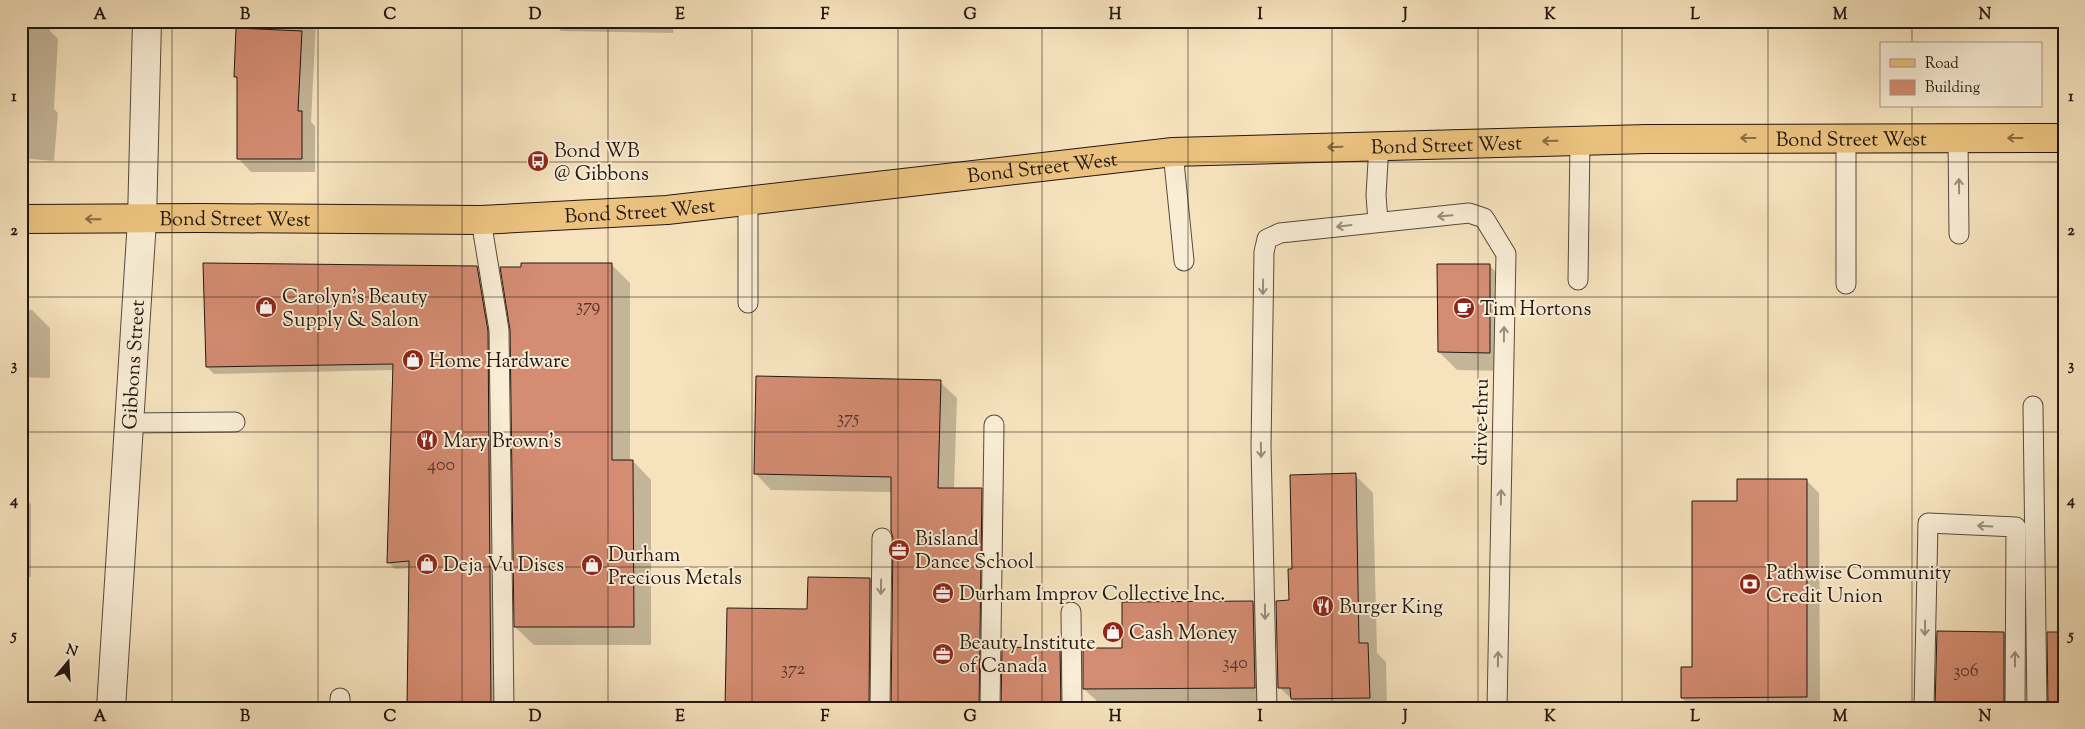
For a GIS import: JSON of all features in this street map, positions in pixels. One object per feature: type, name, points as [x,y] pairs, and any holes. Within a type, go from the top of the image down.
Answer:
[{"type":"main road","name":"Bond Street West","points":[[21,219],[481,220],[667,210],[1173,152],[1580,141],[2064,138]]},
{"type":"street","name":"Gibbons Street","points":[[111,708],[142,220],[147,21]]},
{"type":"lane","points":[[1846,138],[1846,284]]},
{"type":"lane","points":[[1958,138],[1959,234]]},
{"type":"lane","points":[[1578,280],[1580,141]]},
{"type":"lane","points":[[1378,222],[1376,195],[1379,146]]},
{"type":"lane","points":[[1173,152],[1184,261]]},
{"type":"lane","points":[[748,201],[748,304]]},
{"type":"lane","name":"drive-thru","points":[[1267,708],[1261,447],[1264,252],[1267,239],[1280,233],[1469,213],[1484,218],[1506,254],[1497,708]]},
{"type":"lane","points":[[481,220],[499,330],[504,708]]},
{"type":"lane","points":[[2033,406],[2037,708]]},
{"type":"lane","points":[[129,423],[235,422]]},
{"type":"lane","points":[[990,708],[994,424]]},
{"type":"lane","points":[[1924,708],[1928,523],[2016,527],[2015,708]]},
{"type":"lane","points":[[880,708],[882,538]]},
{"type":"lane","points":[[1072,612],[1072,708]]},
{"type":"building","points":[[236,28],[302,31],[298,111],[302,111],[302,159],[237,159],[237,77],[234,77]]},
{"type":"building","points":[[203,263],[477,266],[488,331],[491,708],[407,708],[409,561],[387,563],[393,364],[206,367]]},
{"type":"building","points":[[521,263],[612,263],[612,460],[633,460],[634,627],[514,627],[510,330],[500,267],[521,267]]},
{"type":"building","name":"Tim Hortons","points":[[1437,264],[1490,264],[1490,353],[1438,352]]},
{"type":"building","points":[[756,376],[941,380],[938,488],[982,488],[979,708],[891,708],[893,538],[891,531],[891,477],[754,474]]},
{"type":"building","name":"Burger King","points":[[1356,473],[1359,643],[1368,643],[1370,698],[1291,699],[1290,688],[1278,688],[1276,601],[1289,600],[1288,569],[1292,569],[1290,475]]},
{"type":"building","name":"Pathwise Community Credit Union","points":[[1737,479],[1807,479],[1807,697],[1681,698],[1681,667],[1692,667],[1692,501],[1737,501]]},
{"type":"building","points":[[808,577],[870,578],[869,708],[725,708],[727,608],[807,609]]},
{"type":"building","points":[[1253,601],[1255,688],[1083,689],[1083,648],[1122,648],[1122,602]]},
{"type":"building","points":[[1937,631],[2004,632],[2004,708],[1935,708]]},
{"type":"building","points":[[2047,632],[2064,632],[2064,708],[2048,708]]},
{"type":"building","points":[[1002,647],[1060,648],[1061,708],[1001,708]]},
{"type":"place","name":"Bond WB @ Gibbons","points":[[538,161]]},
{"type":"place","name":"Carolyn’s Beauty Supply & Salon","points":[[266,307]]},
{"type":"place","name":"Tim Hortons","points":[[1464,308]]},
{"type":"place","name":"Home Hardware","points":[[413,360]]},
{"type":"place","name":"Mary Brown's","points":[[427,440]]},
{"type":"place","name":"Bisland Dance School","points":[[899,550]]},
{"type":"place","name":"Deja Vu Discs","points":[[427,564]]},
{"type":"place","name":"Durham Precious Metals","points":[[592,565]]},
{"type":"place","name":"Pathwise Community Credit Union","points":[[1750,584]]},
{"type":"place","name":"Durham Improv Collective Inc.","points":[[943,593]]},
{"type":"place","name":"Burger King","points":[[1323,606]]},
{"type":"place","name":"Cash Money","points":[[1113,632]]},
{"type":"place","name":"Beauty Institute of Canada","points":[[943,654]]}]
